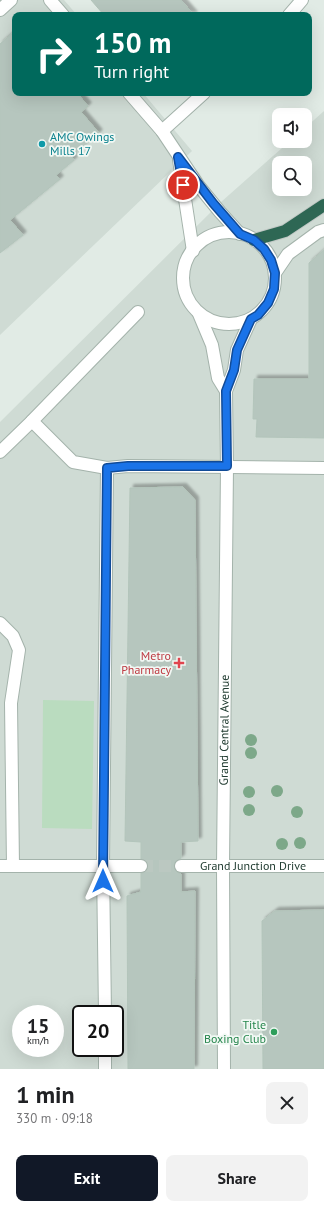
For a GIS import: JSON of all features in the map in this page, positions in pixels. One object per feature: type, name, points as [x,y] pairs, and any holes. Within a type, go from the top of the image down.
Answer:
[{"type":"highway","points":[[254,240],[286,231],[324,205]]},
{"type":"street","points":[[0,10],[11,0]]},
{"type":"street","points":[[50,0],[60,12]]},
{"type":"street","points":[[292,12],[302,0]]},
{"type":"street","name":"Grand Central Avenue","points":[[132,96],[162,131],[178,157],[220,212],[240,234]]},
{"type":"street","points":[[162,131],[201,96]]},
{"type":"street","name":"Grand Central Avenue","points":[[178,157],[193,251]]},
{"type":"street","points":[[275,273],[288,254],[318,232],[324,230]]},
{"type":"street","name":"Grand Central Avenue","points":[[199,314],[213,322],[228,325],[244,323],[258,315],[268,303],[274,289],[275,273],[271,260],[264,249],[254,240],[240,234],[225,232],[210,236],[197,245],[188,257],[183,272],[183,288],[189,302],[199,314],[212,345],[218,378],[226,391]]},
{"type":"street","points":[[0,452],[138,312]]},
{"type":"street","name":"Grand Central Avenue","points":[[224,1069],[223,866],[227,466],[226,391],[234,370],[237,350],[251,319]]},
{"type":"street","points":[[32,421],[73,462],[107,468],[128,466],[324,468]]},
{"type":"street","points":[[105,1005],[103,866],[107,468]]},
{"type":"street","points":[[0,623],[13,636],[19,650],[11,703],[6,818],[13,866]]},
{"type":"street","points":[[0,866],[141,866]]},
{"type":"street","name":"Grand Junction Drive","points":[[181,866],[324,866]]},
{"type":"street","points":[[105,1057],[106,1069]]},
{"type":"shaded area","points":[[0,0],[64,0],[74,12],[12,12],[12,96],[146,96],[192,151],[0,335]]},
{"type":"shaded area","points":[[324,111],[324,1069],[0,1069],[0,422],[221,202],[272,157],[272,196],[312,196],[312,156],[273,156],[282,148],[312,148],[312,122]]},
{"type":"green space","points":[[43,700],[94,701],[92,829],[42,828]]},
{"type":"building","points":[[91,0],[181,0],[191,12],[101,12]]},
{"type":"building","name":"AMC Owings Mills 17","points":[[12,34],[12,96],[80,96],[88,106],[81,112],[99,133],[71,156],[74,160],[56,175],[60,179],[10,220],[23,235],[0,253],[0,44]]},
{"type":"building","points":[[324,250],[324,438],[256,437],[257,419],[253,419],[254,379],[309,379],[309,263]]},
{"type":"building","points":[[183,487],[195,500],[198,841],[181,842],[181,858],[175,862],[174,866],[177,872],[181,874],[181,892],[195,891],[194,1069],[128,1069],[127,896],[141,892],[141,873],[145,872],[148,866],[147,862],[141,859],[141,842],[125,841],[130,488]]},
{"type":"building","points":[[324,910],[324,1069],[263,1069],[262,921],[275,911]]},
{"type":"tunnel","points":[[141,866],[181,866]]},
{"type":"place","name":"AMC Owings Mills 17","points":[[42,144]]},
{"type":"place","name":"Metro Pharmacy","points":[[179,663]]},
{"type":"place","name":"Title Boxing Club","points":[[274,1032]]},
{"type":"route","points":[[103,881],[107,468],[128,466],[227,466],[226,391],[234,370],[237,350],[251,319],[258,315],[268,303],[274,289],[275,273],[271,260],[264,249],[254,240],[240,234],[198,185],[178,157],[183,185]]}]
